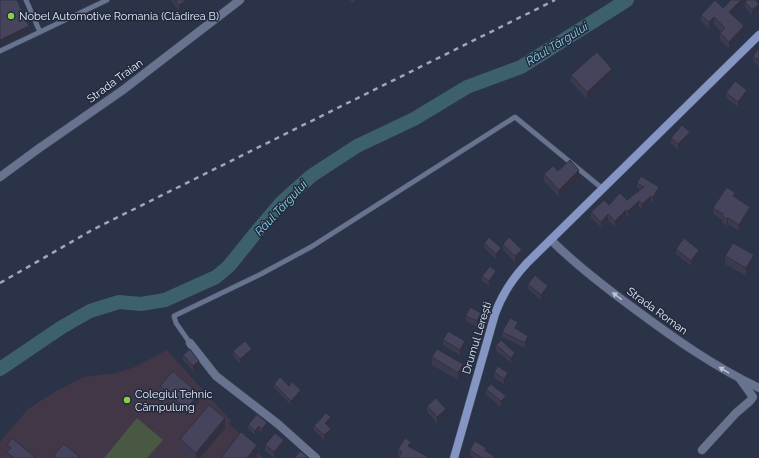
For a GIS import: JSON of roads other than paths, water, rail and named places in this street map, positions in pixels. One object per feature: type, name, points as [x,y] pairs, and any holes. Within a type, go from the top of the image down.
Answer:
[{"type":"main road","name":"Drumul Lerești","points":[[454,458],[489,333],[502,295],[515,275],[759,35]]},
{"type":"street","name":"Strada Traian","points":[[0,177],[123,90],[240,0]]},
{"type":"street","name":"Strada Roman","points":[[551,240],[584,270],[668,334],[740,379],[759,388]]},
{"type":"street","points":[[190,343],[216,376],[278,424],[316,458]]},
{"type":"street","points":[[702,450],[753,397],[740,379]]},
{"type":"lane","points":[[26,0],[40,32]]},
{"type":"lane","points":[[0,51],[107,0]]},
{"type":"lane","points":[[190,343],[176,323],[174,316],[261,274],[311,247],[515,117],[603,189]]},
{"type":"waterway","name":"Râul Târgului","points":[[0,369],[62,327],[90,311],[119,302],[141,304],[165,300],[216,277],[229,266],[281,203],[311,176],[357,146],[414,119],[467,87],[521,67],[627,0]]},
{"type":"railway","points":[[0,283],[94,229],[555,0]]},
{"type":"place","name":"Nobel Automotive Romania (Clădirea B)","points":[[11,16]]},
{"type":"place","name":"Colegiul Tehnic Câmpulung","points":[[127,400]]}]
